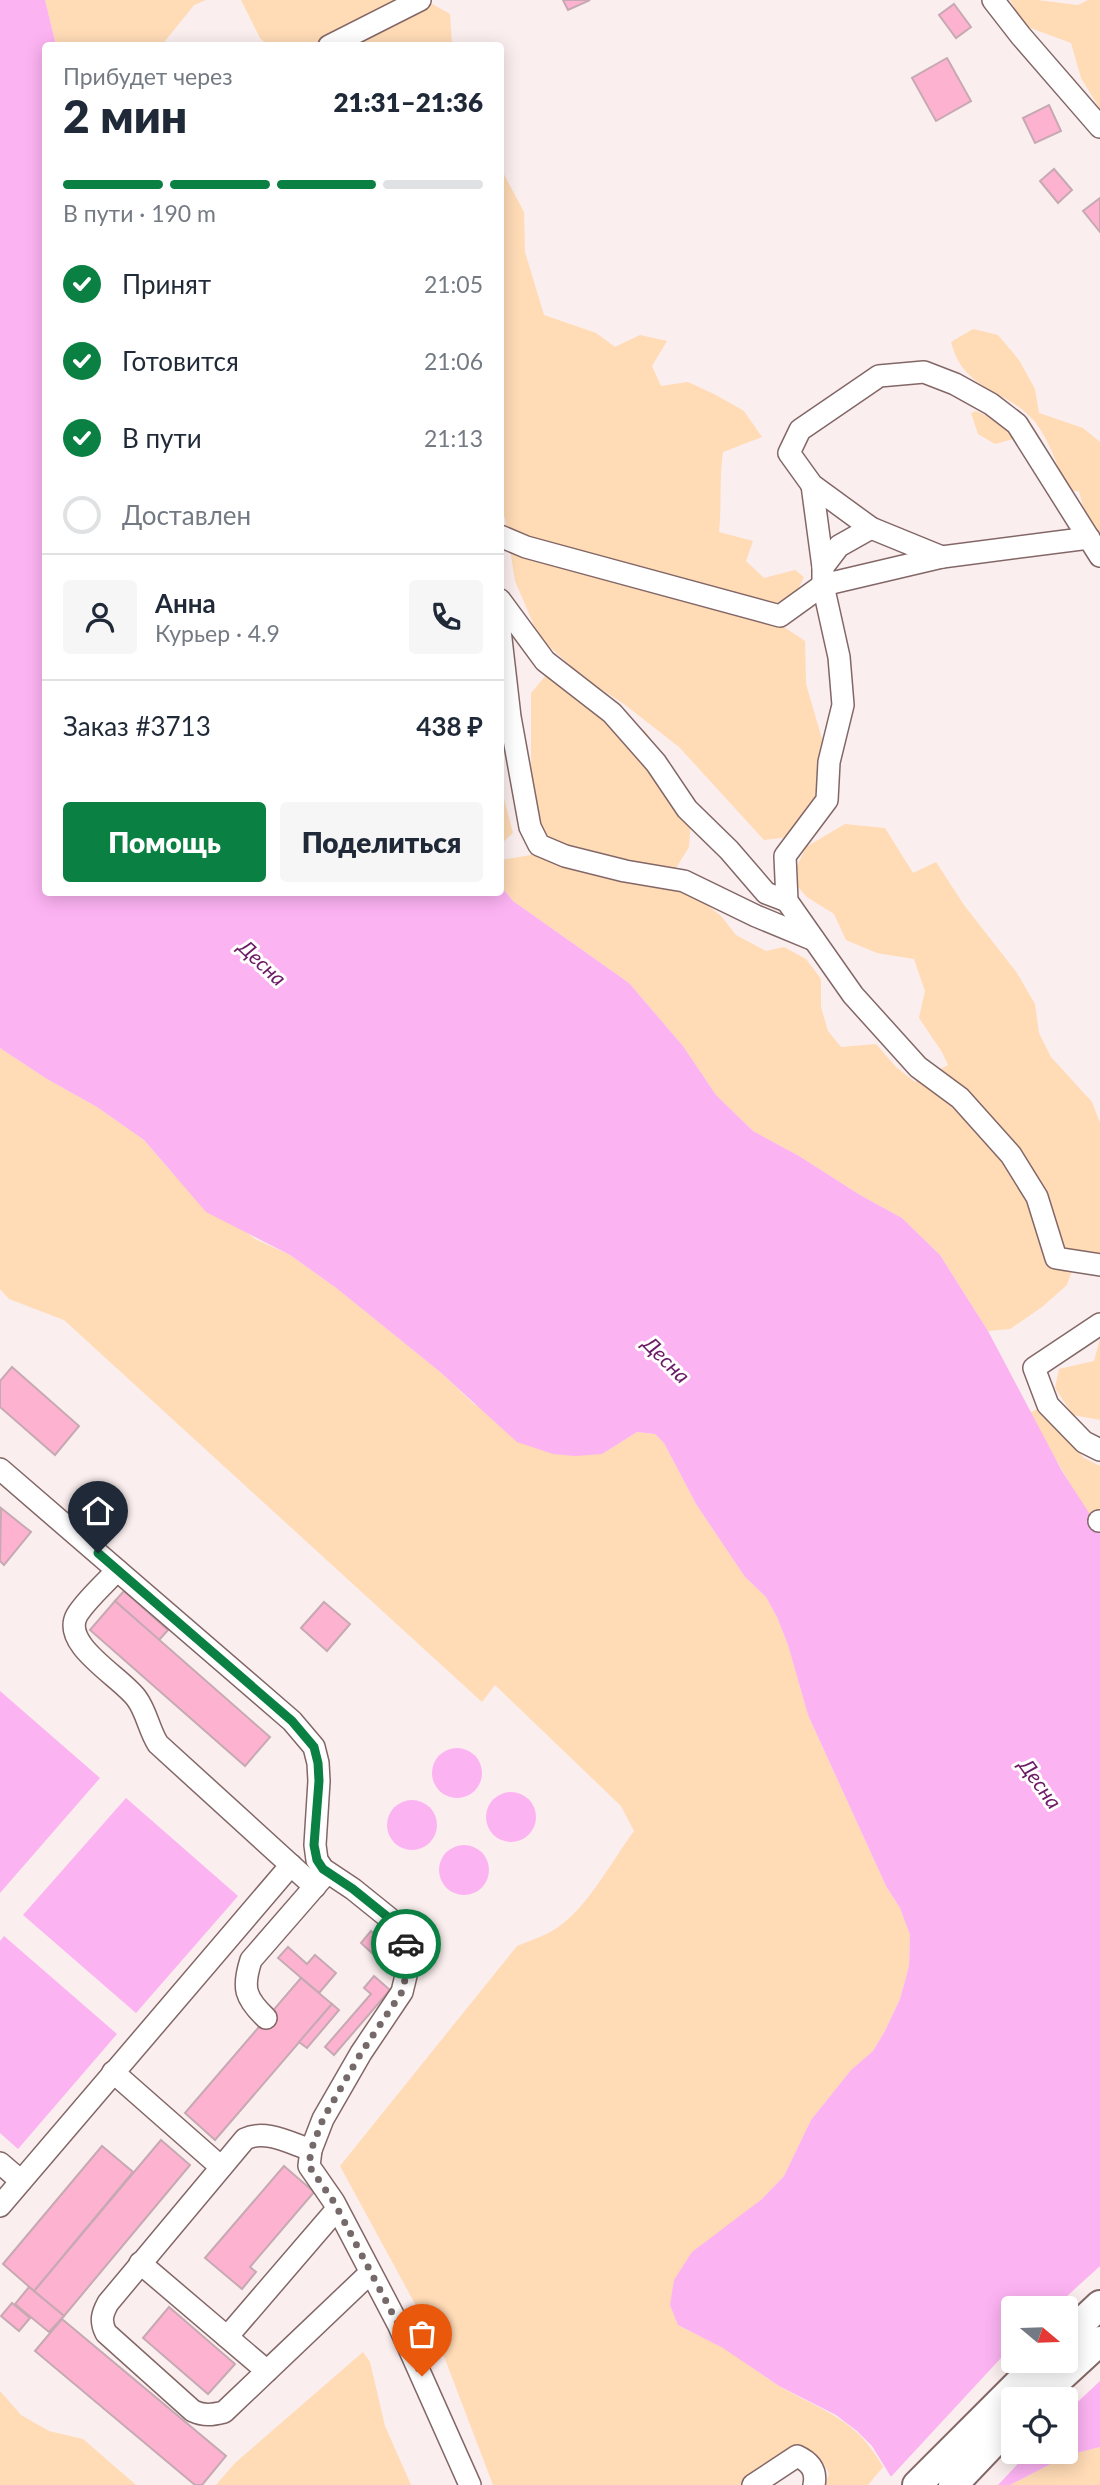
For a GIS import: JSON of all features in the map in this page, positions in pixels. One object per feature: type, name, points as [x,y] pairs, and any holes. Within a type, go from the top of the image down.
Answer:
[{"type":"main road","points":[[1078,2326],[1100,2305]]},
{"type":"main road","points":[[1050,2387],[1100,2341]]},
{"type":"main road","points":[[918,2485],[1029,2373]]},
{"type":"main road","points":[[953,2485],[1001,2435]]},
{"type":"street","points":[[337,42],[420,0]]},
{"type":"street","points":[[993,0],[1100,127]]},
{"type":"street","points":[[823,576],[942,557],[1094,547],[1017,424],[992,404],[955,384],[924,372],[879,376],[800,430],[789,453],[812,485],[872,528],[942,557]]},
{"type":"street","points":[[812,485],[823,576],[839,657],[844,705],[829,762],[827,800],[785,856],[787,901],[853,995],[918,1067],[960,1098],[1011,1155],[1037,1197],[1056,1258],[1100,1265]]},
{"type":"street","points":[[504,538],[526,547],[780,616],[823,576],[839,546],[872,528]]},
{"type":"street","points":[[504,605],[545,661],[612,713],[656,763],[687,809],[729,850],[766,893],[787,901]]},
{"type":"street","points":[[504,664],[510,716],[530,827],[538,845],[565,856],[613,869],[684,881],[756,916],[814,940]]},
{"type":"street","points":[[504,703],[510,716]]},
{"type":"street","points":[[1100,1324],[1034,1368],[1048,1405],[1084,1442],[1100,1450]]},
{"type":"street","points":[[0,1469],[308,1737],[314,1747],[319,1781],[314,1845],[321,1880]]},
{"type":"street","points":[[117,1570],[76,1617],[74,1631],[80,1646],[137,1698],[158,1744],[291,1865],[321,1880],[353,1889],[389,1918],[407,1946],[409,1963],[402,1992],[323,2119],[311,2150],[309,2166],[337,2209],[399,2326],[470,2485]]},
{"type":"street","points":[[0,2206],[291,1865]]},
{"type":"street","points":[[266,2018],[251,2004],[246,1990],[246,1975],[251,1960],[321,1880]]},
{"type":"street","points":[[113,2072],[221,2167]]},
{"type":"street","points":[[311,2150],[263,2134],[245,2139],[108,2303],[102,2315],[106,2333],[193,2411],[201,2415],[224,2412],[370,2273]]},
{"type":"street","points":[[0,2163],[21,2181]]},
{"type":"street","points":[[227,2337],[337,2209]]},
{"type":"street","points":[[141,2263],[267,2371]]},
{"type":"street","points":[[753,2485],[797,2456],[812,2467],[816,2477],[814,2485]]},
{"type":"shaded area","points":[[45,0],[206,0],[194,5],[164,42],[55,42]]},
{"type":"shaded area","points":[[241,0],[425,0],[450,14],[452,42],[264,42]]},
{"type":"shaded area","points":[[1010,0],[1078,5],[1088,0],[1100,0],[1100,109],[1081,78],[1071,43],[1025,26]]},
{"type":"shaded area","points":[[504,174],[524,212],[525,252],[544,315],[596,333],[615,347],[640,335],[667,341],[652,366],[661,386],[688,382],[716,395],[744,411],[762,437],[723,452],[719,532],[753,541],[746,561],[764,578],[795,570],[804,577],[781,625],[805,641],[806,684],[822,739],[821,797],[789,837],[764,840],[679,747],[624,704],[585,679],[539,637],[515,581],[505,518]]},
{"type":"shaded area","points":[[973,329],[998,335],[1019,360],[1035,389],[1039,413],[1083,428],[1100,442],[1100,532],[1095,531],[1084,510],[1079,491],[1067,491],[1050,446],[1035,422],[1012,402],[976,381],[957,359],[951,342]]},
{"type":"shaded area","points":[[976,411],[1004,424],[1013,439],[995,444],[978,434],[971,413]]},
{"type":"shaded area","points":[[553,667],[646,732],[672,778],[692,804],[689,847],[676,868],[702,901],[721,916],[736,935],[766,951],[784,947],[806,959],[821,979],[821,1007],[828,1031],[841,1047],[876,1044],[896,1067],[915,1082],[948,1065],[919,1018],[925,991],[914,959],[877,953],[846,940],[834,914],[807,897],[791,879],[806,847],[845,824],[885,828],[913,873],[936,862],[964,905],[1017,973],[1035,1004],[1039,1033],[1051,1057],[1092,1102],[1100,1123],[1100,1253],[1078,1253],[1067,1285],[1042,1307],[1010,1329],[988,1331],[940,1255],[902,1218],[753,1131],[716,1095],[683,1046],[629,983],[513,901],[504,890],[504,859],[531,855],[538,816],[531,768],[531,693]]},
{"type":"shaded area","points":[[504,798],[513,833],[504,841]]},
{"type":"shaded area","points":[[0,1048],[97,1107],[144,1140],[173,1174],[255,1239],[290,1255],[335,1287],[439,1371],[475,1405],[602,1454],[637,1432],[655,1434],[664,1443],[696,1504],[745,1577],[766,1597],[788,1645],[808,1715],[886,1886],[900,1908],[910,1935],[909,1966],[900,1999],[873,2051],[851,2070],[811,2120],[784,2176],[762,2199],[732,2223],[678,2325],[726,2349],[779,2386],[838,2418],[862,2437],[883,2467],[868,2485],[825,2485],[829,2474],[825,2466],[816,2457],[803,2452],[748,2485],[493,2485],[445,2359],[340,2166],[517,1946],[551,1932],[571,1917],[591,1894],[634,1831],[621,1806],[495,1685],[482,1702],[64,1320],[9,1299],[0,1289]]},
{"type":"shaded area","points":[[1100,1339],[1100,1420],[1073,1415],[1055,1388],[1059,1369],[1094,1361]]},
{"type":"shaded area","points":[[1040,1408],[1084,1458],[1100,1466],[1100,1510],[1090,1518],[1029,1413]]},
{"type":"shaded area","points":[[363,2352],[370,2362],[385,2426],[411,2485],[216,2485],[235,2463]]},
{"type":"shaded area","points":[[0,2391],[21,2415],[49,2431],[83,2439],[136,2485],[0,2485]]},
{"type":"shaded area","points":[[1100,2447],[1100,2485],[1010,2485],[1051,2464],[1078,2464],[1078,2452]]},
{"type":"water","name":"Десна","points":[[0,0],[45,0],[55,42],[42,42],[42,896],[504,896],[504,890],[513,901],[629,983],[683,1046],[716,1095],[753,1131],[902,1218],[940,1255],[988,1331],[1062,1471],[1100,1530],[1100,2447],[1078,2452],[1078,2387],[1001,2387],[1001,2464],[1051,2464],[1010,2485],[896,2485],[872,2446],[836,2415],[779,2386],[723,2348],[678,2325],[670,2305],[674,2280],[692,2252],[762,2199],[784,2176],[811,2120],[851,2070],[873,2051],[885,2031],[900,1999],[909,1966],[910,1935],[900,1908],[886,1886],[808,1715],[777,1617],[766,1597],[745,1577],[696,1504],[664,1443],[655,1434],[637,1432],[602,1454],[575,1456],[553,1454],[517,1442],[439,1371],[335,1287],[290,1255],[206,1212],[144,1140],[97,1107],[0,1048]]},
{"type":"water","points":[[0,1691],[100,1778],[0,1893]]},
{"type":"water","points":[[457,1748],[475,1755],[482,1773],[475,1791],[457,1798],[439,1791],[432,1773],[439,1755]]},
{"type":"water","points":[[511,1792],[529,1799],[536,1817],[529,1835],[511,1842],[493,1835],[486,1817],[493,1799]]},
{"type":"water","points":[[126,1798],[238,1896],[136,2013],[23,1915]]},
{"type":"water","points":[[412,1800],[430,1807],[437,1825],[430,1843],[412,1850],[394,1843],[387,1825],[394,1807]]},
{"type":"water","points":[[464,1845],[482,1852],[489,1870],[482,1888],[464,1895],[446,1888],[439,1870],[446,1852]]},
{"type":"water","points":[[4,1936],[117,2034],[18,2149],[0,2133],[0,1941]]},
{"type":"pier","points":[[1100,2266],[1100,2381],[1078,2402],[1078,2387],[1001,2387],[1001,2464],[1018,2464],[998,2485],[891,2485],[888,2480],[1001,2358],[1001,2373],[1078,2373],[1078,2296],[1067,2296]]},
{"type":"building","points":[[563,0],[590,0],[568,10]]},
{"type":"building","points":[[954,4],[971,27],[956,38],[939,15]]},
{"type":"building","points":[[947,58],[971,101],[936,121],[912,78]]},
{"type":"building","points":[[1049,105],[1061,131],[1035,143],[1023,118]]},
{"type":"building","points":[[1054,169],[1072,190],[1058,203],[1040,181]]},
{"type":"building","points":[[1100,198],[1100,232],[1083,211]]},
{"type":"building","points":[[12,1367],[79,1426],[55,1455],[0,1407],[0,1381]]},
{"type":"building","points":[[1,1508],[31,1532],[4,1565],[0,1561]]},
{"type":"building","points":[[124,1591],[168,1630],[159,1640],[115,1601]]},
{"type":"building","points":[[115,1601],[270,1737],[245,1766],[90,1630]]},
{"type":"building","points":[[324,1602],[350,1624],[327,1651],[301,1628]]},
{"type":"building","points":[[371,1931],[384,1943],[374,1955],[361,1943]]},
{"type":"building","points":[[288,1947],[307,1964],[315,1955],[336,1973],[319,1993],[278,1958]]},
{"type":"building","points":[[374,1976],[390,1990],[334,2055],[325,2047],[371,1994],[364,1988]]},
{"type":"building","points":[[301,1978],[332,2004],[215,2140],[185,2113]]},
{"type":"building","points":[[332,2004],[339,2010],[307,2048],[299,2042]]},
{"type":"building","points":[[161,2140],[190,2165],[64,2316],[34,2291]]},
{"type":"building","points":[[102,2146],[133,2172],[34,2291],[3,2264]]},
{"type":"building","points":[[284,2166],[314,2192],[250,2267],[256,2272],[242,2289],[205,2258]]},
{"type":"building","points":[[29,2287],[64,2316],[49,2332],[15,2304]]},
{"type":"building","points":[[12,2303],[30,2318],[19,2331],[1,2316]]},
{"type":"building","points":[[169,2307],[235,2364],[208,2394],[143,2338]]},
{"type":"building","points":[[62,2319],[226,2456],[202,2485],[195,2485],[35,2351]]},
{"type":"way so far","points":[[406,1944],[409,1963],[402,1992],[361,2053],[323,2119],[311,2150],[309,2166],[334,2202],[422,2376]]},
{"type":"route","points":[[98,1553],[308,1737],[318,1763],[314,1845],[317,1860],[323,1869],[389,1918],[406,1944]]}]
